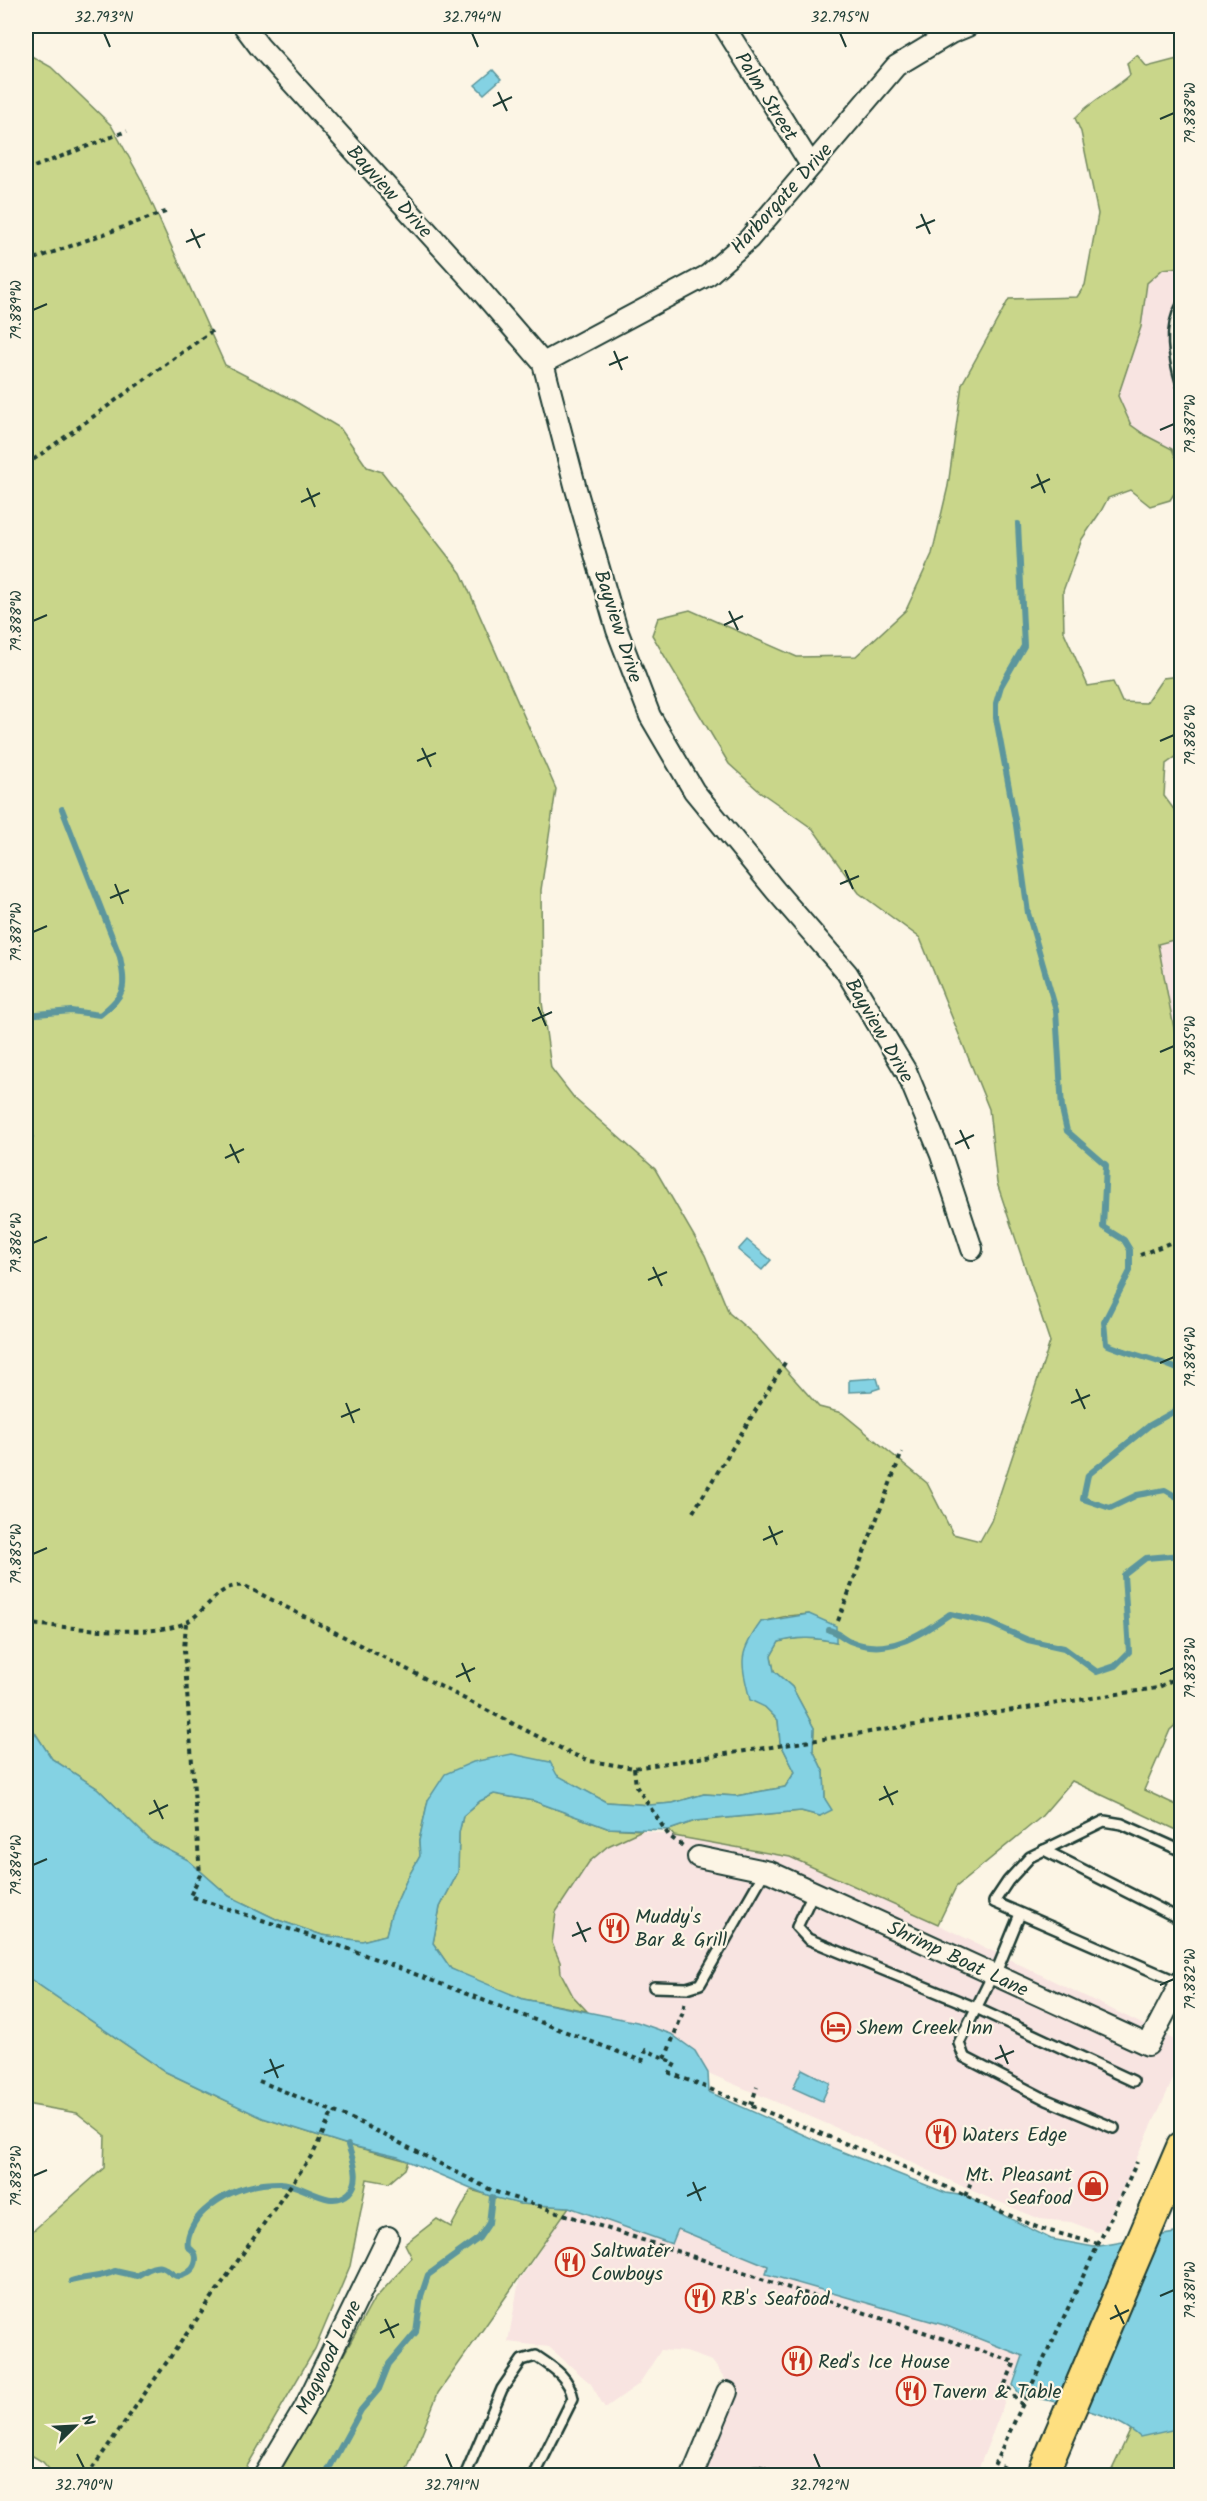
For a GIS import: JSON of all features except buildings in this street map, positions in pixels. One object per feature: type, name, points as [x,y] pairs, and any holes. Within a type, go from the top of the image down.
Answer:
[{"type":"main road","points":[[1042,2475],[1182,2146]]},
{"type":"street","name":"Bayview Drive","points":[[244,26],[259,46],[475,284],[543,363],[576,489],[614,619],[650,716],[694,791],[847,973],[907,1073],[941,1155],[972,1249]]},
{"type":"street","name":"Palm Street","points":[[724,26],[811,165]]},
{"type":"street","name":"Harborgate Drive","points":[[543,363],[708,275],[749,239],[896,66],[951,33],[968,26]]},
{"type":"street","name":"Shrimp Boat Lane","points":[[698,1857],[765,1871],[1148,2045],[1181,1982]]},
{"type":"street","name":"Magwood Lane","points":[[264,2475],[304,2409],[388,2236]]},
{"type":"street","points":[[695,2474],[727,2392]]},
{"type":"lane","points":[[1182,305],[1176,315],[1173,350],[1182,385]]},
{"type":"lane","points":[[1181,1982],[994,1902],[1008,1881],[1030,1857],[1104,1821],[1122,1824],[1182,1851]]},
{"type":"lane","points":[[1044,1850],[1182,1920]]},
{"type":"lane","points":[[654,1988],[687,1988],[700,1984],[765,1871]]},
{"type":"lane","points":[[814,1892],[798,1927],[808,1939],[976,2008],[1133,2081]]},
{"type":"lane","points":[[1020,1914],[994,1974],[959,2043],[964,2057],[1047,2100],[1113,2128]]},
{"type":"lane","points":[[465,2475],[502,2389],[522,2360],[536,2356],[560,2373],[571,2386],[573,2398],[534,2475]]},
{"type":"lane","points":[[744,2475],[751,2471],[760,2471],[771,2475]]},
{"type":"path","points":[[26,170],[127,131]]},
{"type":"path","points":[[26,262],[168,211]]},
{"type":"path","points":[[26,465],[212,331]]},
{"type":"path","points":[[1140,1255],[1182,1238]]},
{"type":"path","points":[[693,1512],[786,1361]]},
{"type":"path","points":[[838,1621],[902,1452]]},
{"type":"path","points":[[26,1624],[151,1632],[186,1623],[226,1588],[235,1584],[245,1586],[572,1754],[590,1761],[634,1768],[1157,1688],[1182,1675]]},
{"type":"path","points":[[186,1623],[184,1650],[200,1875],[190,1896],[352,1950],[642,2061],[646,2050],[675,2063],[670,2073],[909,2169],[1039,2228],[1098,2244]]},
{"type":"path","points":[[634,1768],[636,1786],[669,1836]]},
{"type":"path","points":[[665,2059],[683,2012]]},
{"type":"path","points":[[258,2081],[359,2122],[493,2191],[1015,2362],[1005,2384],[1022,2405]]},
{"type":"path","points":[[751,2105],[757,2087]]},
{"type":"path","points":[[87,2475],[314,2152],[333,2111]]},
{"type":"path","points":[[1005,2469],[994,2463],[1137,2162]]},
{"type":"path","points":[[965,2196],[977,2168]]},
{"type":"shaded area","points":[[1181,267],[1181,470],[1172,449],[1131,425],[1118,396],[1141,327],[1147,283],[1163,269]]},
{"type":"shaded area","points":[[1181,938],[1181,1053],[1176,1039],[1158,944]]},
{"type":"shaded area","points":[[642,1830],[790,1857],[902,1907],[1181,2043],[1181,2062],[1104,2229],[1097,2232],[1071,2222],[1040,2219],[970,2190],[860,2138],[708,2073],[695,2051],[671,2034],[637,2022],[587,2011],[573,1996],[561,1973],[560,1962],[552,1943],[556,1912],[589,1862],[608,1846]]},
{"type":"shaded area","points":[[569,2207],[672,2244],[678,2229],[768,2266],[766,2273],[944,2325],[1023,2356],[976,2475],[703,2476],[734,2401],[726,2380],[712,2361],[686,2352],[661,2350],[639,2384],[605,2408],[591,2384],[549,2347],[508,2342],[519,2281]]},
{"type":"green space","points":[[26,53],[51,67],[111,125],[141,179],[225,365],[293,400],[340,428],[367,467],[382,472],[461,573],[556,789],[541,890],[542,1002],[551,1068],[575,1099],[655,1169],[705,1255],[729,1313],[757,1337],[819,1407],[842,1413],[927,1483],[953,1534],[980,1541],[991,1521],[1050,1342],[997,1183],[989,1109],[920,938],[859,893],[813,829],[759,791],[729,764],[652,635],[658,618],[690,610],[797,657],[856,656],[906,610],[932,554],[948,486],[962,384],[1009,299],[1077,297],[1085,285],[1098,214],[1081,132],[1075,118],[1130,75],[1127,63],[1137,55],[1147,67],[1181,58],[1181,267],[1163,269],[1147,283],[1141,327],[1118,396],[1131,425],[1172,449],[1181,470],[1181,483],[1170,500],[1150,506],[1130,490],[1108,498],[1082,539],[1063,591],[1064,632],[1088,686],[1113,682],[1122,702],[1146,703],[1163,678],[1179,676],[1181,679],[1181,753],[1166,764],[1164,796],[1181,819],[1181,938],[1158,944],[1176,1039],[1182,1053],[1182,1719],[1170,1730],[1144,1790],[1181,1807],[1181,1832],[1072,1781],[1041,1817],[956,1887],[938,1924],[790,1857],[674,1836],[669,1830],[695,1821],[801,1811],[820,1816],[825,1799],[824,1773],[813,1750],[814,1728],[792,1687],[774,1671],[771,1656],[779,1642],[786,1640],[808,1638],[836,1642],[809,1614],[787,1616],[761,1622],[765,1707],[778,1720],[780,1742],[795,1772],[785,1787],[736,1796],[704,1794],[673,1803],[650,1805],[606,1802],[556,1775],[428,1800],[419,1841],[420,1856],[391,1915],[386,1935],[362,1941],[322,1935],[278,1920],[229,1896],[188,1860],[151,1841],[97,1788],[52,1759],[26,1719]]},
{"type":"green space","points":[[494,1794],[534,1801],[607,1828],[642,1830],[608,1846],[589,1862],[556,1912],[552,1943],[560,1962],[561,1973],[573,1996],[587,2011],[523,1999],[479,1983],[451,1969],[433,1943],[440,1907],[458,1872],[459,1833],[463,1816],[480,1801]]},
{"type":"green space","points":[[26,1976],[166,2072],[263,2118],[408,2161],[405,2169],[389,2183],[367,2179],[350,2266],[315,2349],[242,2475],[54,2475],[43,2462],[26,2452],[26,2237],[104,2168],[105,2135],[77,2113],[26,2104]]},
{"type":"green space","points":[[471,2190],[520,2204],[569,2207],[438,2393],[405,2475],[278,2476],[373,2301],[412,2258],[405,2244],[437,2219],[451,2227]]},
{"type":"green space","points":[[1181,2428],[1181,2475],[1109,2476],[1131,2429]]},
{"type":"water","points":[[493,70],[501,79],[484,94],[475,85]]},
{"type":"water","points":[[747,1240],[771,1260],[762,1270],[738,1250]]},
{"type":"water","points":[[877,1378],[880,1388],[871,1391],[849,1392],[849,1380]]},
{"type":"water","points":[[809,1614],[836,1626],[836,1642],[808,1638],[786,1640],[779,1642],[771,1656],[774,1671],[792,1687],[814,1728],[813,1750],[824,1773],[825,1799],[832,1810],[820,1816],[801,1811],[695,1821],[669,1830],[607,1828],[534,1801],[494,1794],[480,1801],[463,1816],[459,1833],[458,1872],[440,1907],[433,1943],[451,1969],[523,1999],[637,2022],[671,2034],[695,2051],[708,2073],[709,2092],[833,2148],[946,2193],[965,2196],[1051,2239],[1094,2247],[1181,2232],[1181,2428],[1140,2437],[1128,2428],[1099,2414],[1019,2393],[1013,2385],[1023,2356],[944,2325],[766,2274],[768,2266],[678,2229],[672,2244],[569,2207],[520,2204],[492,2197],[398,2157],[348,2145],[263,2118],[166,2072],[26,1976],[26,1719],[52,1759],[97,1788],[151,1841],[188,1860],[229,1896],[278,1920],[322,1935],[362,1941],[386,1935],[391,1915],[420,1856],[419,1841],[428,1800],[445,1774],[473,1762],[512,1754],[550,1762],[557,1775],[606,1802],[650,1805],[673,1803],[704,1794],[736,1796],[785,1787],[795,1772],[780,1742],[778,1720],[765,1707],[750,1700],[743,1659],[748,1643],[761,1622]]},
{"type":"water","points":[[802,2069],[830,2083],[822,2101],[793,2088]]},
{"type":"waterway","points":[[1018,524],[1024,646],[1001,686],[996,703],[996,718],[1016,825],[1028,913],[1056,1010],[1062,1109],[1067,1131],[1106,1165],[1103,1227],[1124,1240],[1130,1250],[1130,1271],[1104,1322],[1106,1344],[1182,1371]]},
{"type":"waterway","points":[[26,1015],[71,1011],[100,1015],[115,1002],[122,990],[120,957],[62,809]]},
{"type":"waterway","points":[[26,1112],[31,1136],[26,1145]]},
{"type":"waterway","points":[[1182,1407],[1150,1425],[1088,1475],[1083,1499],[1110,1508],[1137,1495],[1165,1490],[1182,1500]]},
{"type":"waterway","points":[[829,1630],[850,1641],[864,1645],[890,1645],[915,1636],[950,1614],[990,1623],[1028,1640],[1064,1648],[1097,1672],[1115,1666],[1129,1652],[1124,1575],[1146,1558],[1182,1555]]},
{"type":"waterway","points":[[71,2281],[115,2271],[137,2276],[155,2267],[164,2268],[175,2275],[184,2275],[193,2269],[196,2262],[193,2250],[188,2247],[194,2222],[212,2204],[239,2190],[280,2183],[289,2184],[324,2198],[341,2198],[353,2188],[356,2176],[348,2145]]},
{"type":"waterway","points":[[325,2476],[361,2410],[379,2389],[389,2364],[416,2332],[421,2296],[428,2275],[479,2238],[489,2223],[492,2197]]},
{"type":"place","name":"Muddy's Bar & Grill","points":[[614,1928]]},
{"type":"place","name":"Shem Creek Inn","points":[[836,2027]]},
{"type":"place","name":"Waters Edge","points":[[941,2134]]},
{"type":"place","name":"Mt. Pleasant Seafood","points":[[1093,2186]]},
{"type":"place","name":"Saltwater Cowboys","points":[[570,2262]]},
{"type":"place","name":"RB's Seafood","points":[[700,2298]]},
{"type":"place","name":"Red's Ice House","points":[[797,2361]]},
{"type":"place","name":"Tavern & Table","points":[[911,2391]]}]
